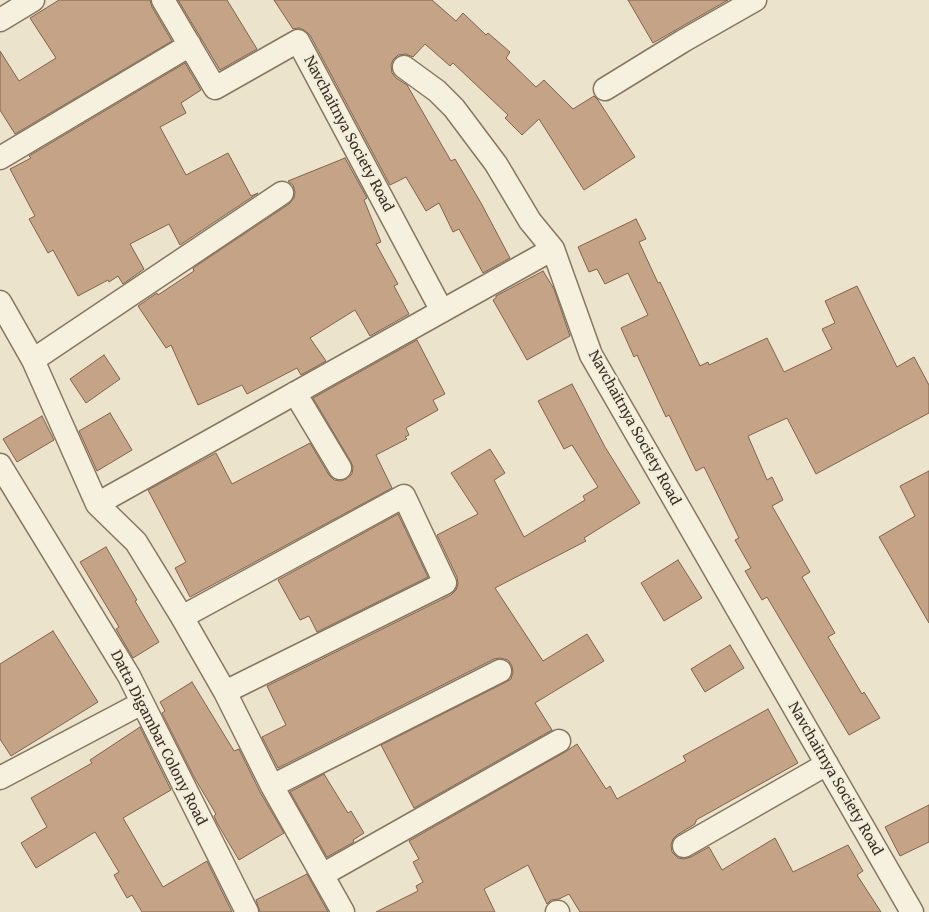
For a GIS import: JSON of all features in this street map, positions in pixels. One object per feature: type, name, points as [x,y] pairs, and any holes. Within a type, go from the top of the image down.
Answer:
[{"type":"street","points":[[0,20],[33,0]]},
{"type":"street","name":"Navchaitnya Society Road","points":[[163,0],[215,88],[298,41],[442,311]]},
{"type":"street","points":[[605,89],[683,40],[755,0]]},
{"type":"street","points":[[0,158],[190,45]]},
{"type":"street","points":[[97,504],[553,248],[530,221],[496,164],[454,108],[437,91],[404,67]]},
{"type":"street","points":[[33,360],[282,193]]},
{"type":"street","name":"Navchaitnya Society Road","points":[[553,248],[591,354],[912,912]]},
{"type":"street","points":[[0,302],[33,360],[97,504],[136,542],[182,617],[225,692],[272,786],[343,912]]},
{"type":"street","points":[[295,394],[340,468]]},
{"type":"street","name":"Datta Digambar Colony Road","points":[[0,465],[129,676],[247,912]]},
{"type":"street","points":[[182,617],[404,496],[445,583],[225,692]]},
{"type":"street","points":[[272,786],[500,671]]},
{"type":"street","points":[[0,778],[142,703]]},
{"type":"street","points":[[322,875],[559,741]]},
{"type":"street","points":[[684,846],[827,764]]},
{"type":"building","points":[[59,0],[150,0],[152,7],[172,41],[15,134],[0,110],[0,51],[19,81],[56,58],[30,18]]},
{"type":"building","points":[[178,0],[227,0],[257,49],[220,70]]},
{"type":"building","points":[[274,0],[432,0],[456,21],[463,13],[486,35],[488,33],[510,52],[506,58],[536,87],[544,80],[573,109],[594,96],[635,157],[584,190],[539,119],[522,135],[505,118],[508,115],[453,63],[450,66],[425,44],[413,57],[406,54],[398,55],[391,65],[392,73],[407,85],[451,161],[455,159],[510,258],[483,273],[459,229],[453,232],[439,203],[426,211],[406,177],[390,185],[310,35],[299,28],[293,29]]},
{"type":"building","points":[[628,0],[728,0],[653,43]]},
{"type":"building","points":[[185,63],[201,90],[181,103],[186,113],[160,127],[186,175],[228,153],[251,196],[258,193],[180,245],[169,224],[130,244],[144,269],[123,284],[118,276],[78,296],[53,250],[48,253],[29,219],[35,216],[10,169]]},
{"type":"building","points":[[345,158],[367,198],[364,200],[381,242],[376,244],[398,284],[394,286],[409,314],[370,336],[355,310],[310,338],[326,361],[301,375],[297,368],[247,394],[242,385],[198,405],[171,345],[166,348],[138,306],[194,271],[193,268],[289,204],[294,198],[295,192],[293,185],[288,181]]},
{"type":"building","points":[[636,219],[646,239],[639,242],[700,366],[708,362],[709,365],[767,338],[784,372],[832,349],[822,329],[835,323],[825,301],[857,286],[897,367],[914,357],[929,385],[929,413],[816,474],[787,418],[748,436],[767,480],[772,477],[783,500],[772,506],[810,572],[802,577],[835,633],[828,637],[862,694],[864,692],[880,718],[849,735],[767,597],[762,600],[745,571],[751,568],[735,540],[739,538],[704,467],[696,471],[669,415],[666,417],[637,355],[634,357],[621,328],[648,315],[628,273],[605,284],[597,269],[589,272],[578,247]]},
{"type":"building","points":[[543,271],[554,289],[570,336],[527,360],[493,300],[496,296]]},
{"type":"building","points":[[417,340],[445,394],[433,400],[438,410],[406,428],[409,435],[405,437],[407,439],[376,455],[392,488],[190,597],[175,568],[186,562],[148,490],[216,453],[232,484],[310,443],[334,480],[341,481],[346,479],[352,474],[353,467],[351,462],[313,398]]},
{"type":"building","points":[[104,355],[120,379],[86,403],[70,379]]},
{"type":"building","points":[[572,384],[605,447],[640,503],[584,538],[586,541],[495,588],[543,661],[587,634],[604,661],[535,703],[552,730],[414,808],[381,745],[511,679],[512,666],[508,660],[500,658],[494,659],[278,768],[262,737],[286,725],[267,686],[451,595],[456,590],[458,584],[457,577],[437,535],[478,514],[451,473],[490,449],[505,473],[494,480],[524,537],[585,500],[583,496],[598,487],[572,445],[564,449],[538,401]]},
{"type":"building","points":[[110,413],[132,450],[97,471],[79,431]]},
{"type":"building","points":[[42,416],[54,440],[17,462],[3,439]]},
{"type":"building","points":[[929,471],[929,623],[879,537],[915,516],[900,486]]},
{"type":"building","points":[[398,514],[428,577],[317,632],[309,616],[300,620],[278,580]]},
{"type":"building","points":[[106,547],[159,642],[133,658],[116,629],[119,627],[80,562]]},
{"type":"building","points":[[678,560],[702,598],[664,621],[641,583]]},
{"type":"building","points":[[53,631],[98,702],[11,756],[0,739],[0,664]]},
{"type":"building","points":[[730,645],[744,668],[705,692],[691,669]]},
{"type":"building","points":[[192,682],[234,751],[239,749],[260,792],[284,833],[239,860],[217,823],[214,816],[216,814],[194,777],[162,713],[165,711],[160,702]]},
{"type":"building","points":[[768,709],[798,763],[696,820],[695,824],[673,839],[671,845],[672,852],[678,858],[684,859],[709,847],[722,870],[775,838],[793,872],[848,845],[863,871],[857,875],[881,912],[580,912],[569,894],[559,899],[551,900],[547,904],[528,865],[484,889],[495,912],[376,912],[418,891],[416,886],[423,882],[413,862],[419,859],[409,841],[577,744],[606,789],[610,786],[617,799],[686,761],[683,756]]},
{"type":"building","points":[[140,727],[171,790],[123,818],[163,887],[207,861],[232,912],[142,912],[132,895],[127,898],[114,875],[119,872],[95,832],[36,868],[21,843],[47,827],[31,798],[92,763],[90,760]]},
{"type":"building","points":[[324,774],[348,813],[351,811],[364,833],[353,840],[354,842],[327,857],[290,792]]},
{"type":"building","points":[[929,805],[929,842],[900,856],[885,827]]},
{"type":"building","points":[[307,874],[328,912],[260,912],[256,900]]}]
